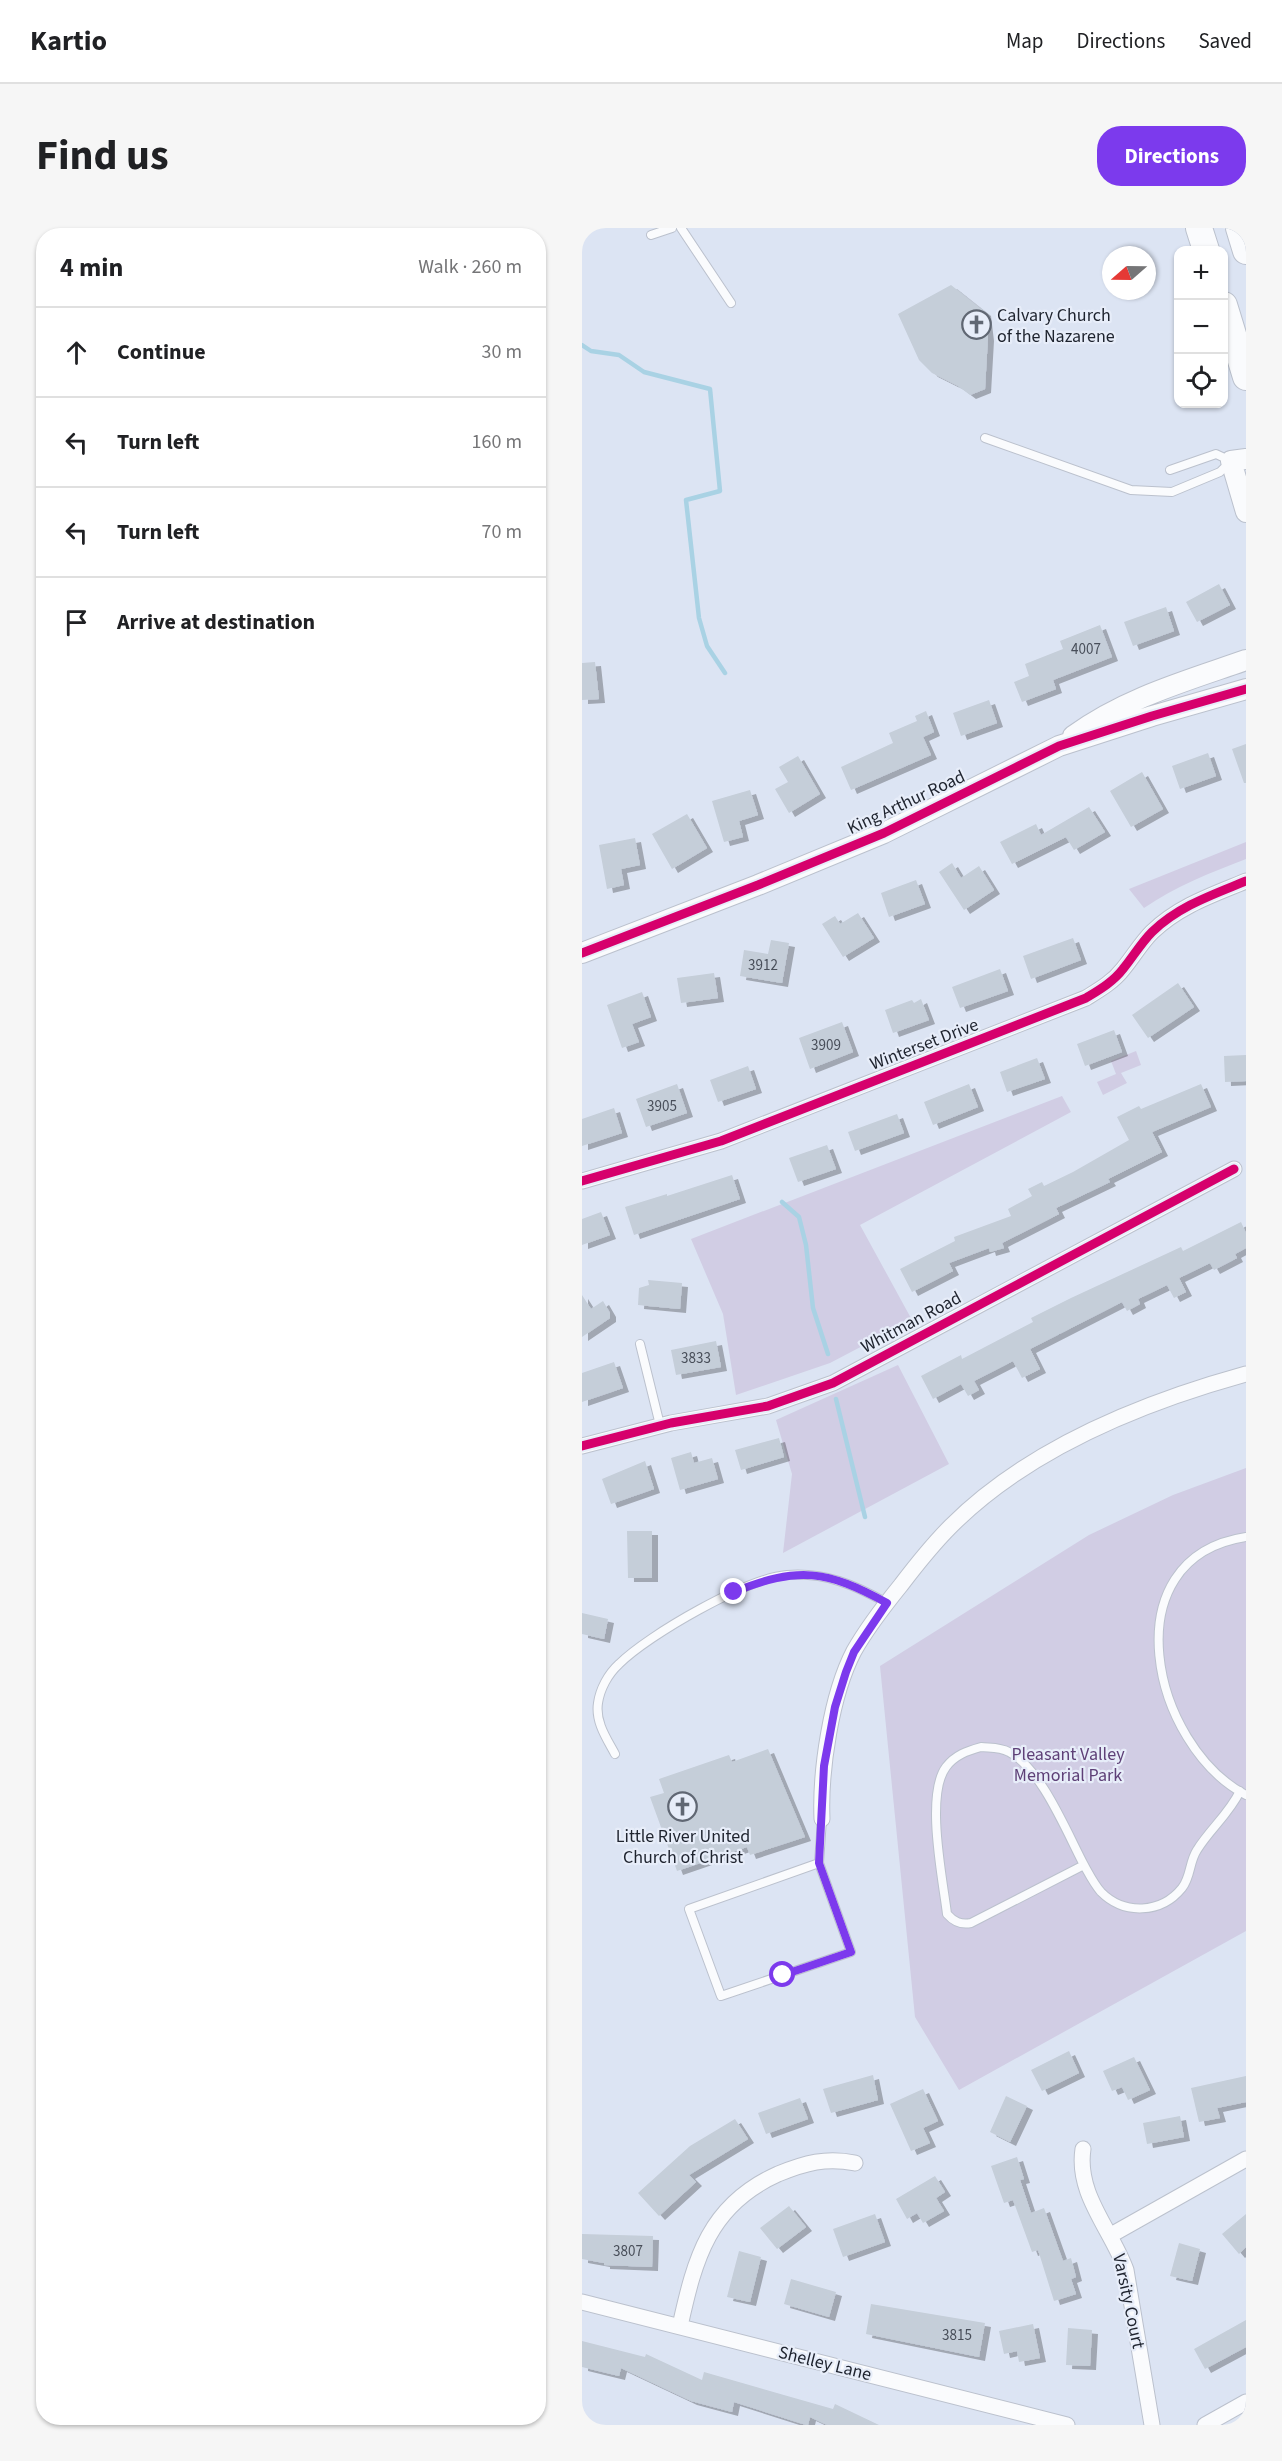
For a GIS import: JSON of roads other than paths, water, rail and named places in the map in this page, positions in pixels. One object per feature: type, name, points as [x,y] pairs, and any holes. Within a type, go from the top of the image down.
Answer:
[{"type":"main road","points":[[1199,228],[1205,246]]},
{"type":"main road","points":[[1239,228],[1246,252]]},
{"type":"main road","points":[[1228,318],[1246,377]]},
{"type":"street","points":[[1238,460],[1246,512]]},
{"type":"street","name":"King Arthur Road","points":[[1059,746],[1092,722],[1127,703],[1246,660]]},
{"type":"street","name":"King Arthur Road","points":[[582,953],[758,885],[884,832],[1059,746],[1246,689]]},
{"type":"street","name":"Winterset Drive","points":[[582,1181],[722,1141],[1086,998],[1105,986],[1122,971],[1151,933],[1171,916],[1192,903],[1246,881]]},
{"type":"street","name":"Whitman Road","points":[[582,1446],[660,1425],[768,1406],[832,1383],[1234,1169]]},
{"type":"street","points":[[822,1819],[824,1766],[835,1707],[854,1652],[919,1561],[951,1526],[980,1500],[1030,1465],[1111,1420],[1165,1398],[1246,1374]]},
{"type":"street","name":"Varsity Court","points":[[1083,2149],[1082,2176],[1086,2191],[1111,2235],[1126,2270],[1152,2425]]},
{"type":"street","points":[[680,2326],[700,2250],[723,2213],[740,2197],[760,2182],[800,2165],[818,2160],[837,2159],[855,2163]]},
{"type":"street","points":[[1111,2235],[1246,2159]]},
{"type":"street","name":"Shelley Lane","points":[[582,2302],[1067,2425]]},
{"type":"street","points":[[1204,2425],[1246,2402]]},
{"type":"lane","points":[[651,235],[672,228]]},
{"type":"lane","points":[[681,228],[731,303]]},
{"type":"lane","points":[[985,438],[1131,490],[1173,492],[1220,472],[1238,460]]},
{"type":"lane","points":[[1170,470],[1216,454],[1238,460]]},
{"type":"lane","points":[[640,1344],[660,1425]]},
{"type":"lane","points":[[1084,1865],[971,1923],[964,1924],[952,1920],[947,1914],[935,1810],[939,1779],[954,1758],[966,1751],[981,1747],[1010,1752],[1026,1764],[1037,1778],[1094,1883],[1102,1893],[1128,1908],[1143,1909],[1163,1904],[1183,1886],[1189,1875],[1195,1852],[1243,1793],[1220,1777],[1206,1763],[1173,1712],[1165,1688],[1158,1640],[1163,1601],[1182,1570],[1196,1557],[1213,1546],[1246,1537]]},
{"type":"lane","points":[[615,1754],[601,1727],[597,1713],[602,1689],[609,1675],[633,1651],[653,1637],[734,1592],[766,1579],[786,1575],[812,1574],[859,1587],[887,1603]]},
{"type":"lane","points":[[819,1863],[689,1909],[721,1996],[851,1952],[819,1863],[822,1819]]},
{"type":"waterway","points":[[582,345],[591,351],[619,355],[644,372],[710,389],[720,491],[686,500],[699,618],[707,646],[725,673]]},
{"type":"waterway","points":[[782,1202],[799,1217],[806,1245],[813,1308],[828,1354]]},
{"type":"waterway","points":[[836,1399],[865,1517]]},
{"type":"place","name":"Calvary Church of the Nazarene","points":[[976,325]]},
{"type":"place","name":"Little River United Church of Christ","points":[[683,1807]]},
{"type":"park label","name":"Pleasant Valley Memorial Park","points":[[1068,1764]]}]
